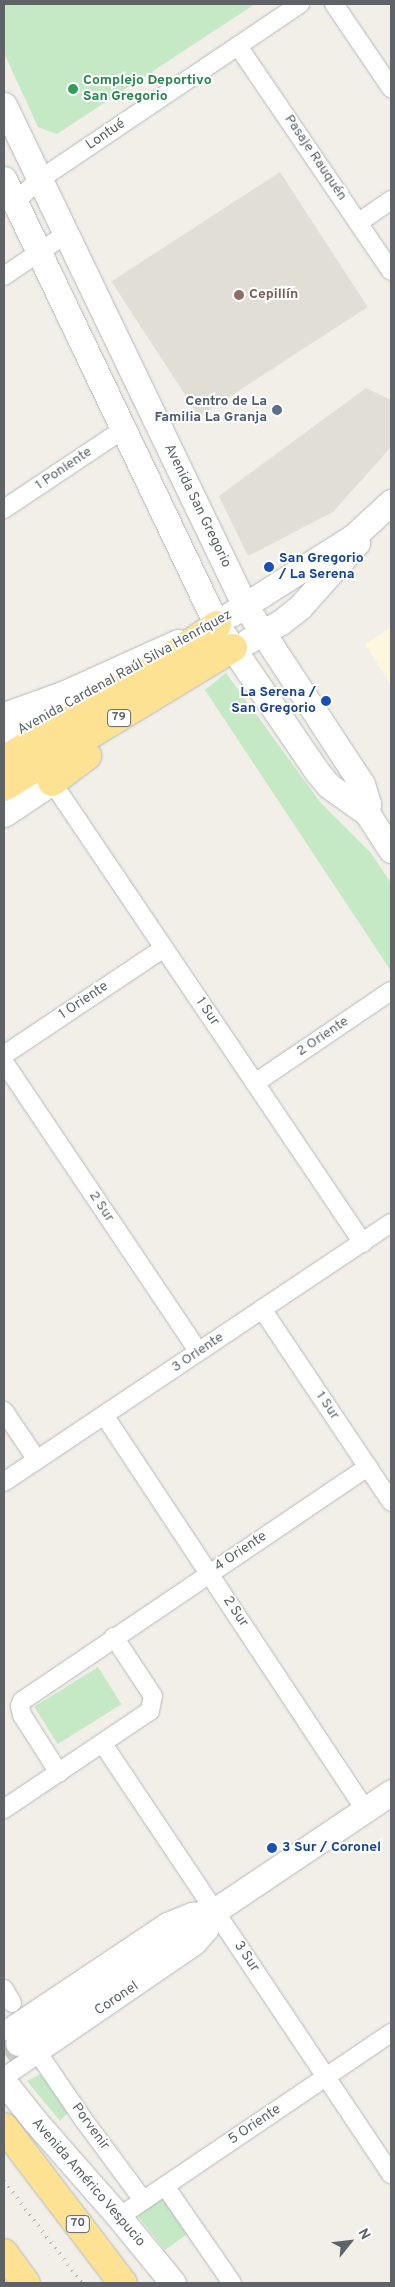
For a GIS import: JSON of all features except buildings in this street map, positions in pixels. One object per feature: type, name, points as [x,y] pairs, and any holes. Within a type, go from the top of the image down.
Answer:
[{"type":"highway","name":"79","points":[[4,760],[130,684],[217,625]]},
{"type":"highway","name":"79","points":[[4,787],[233,648]]},
{"type":"highway","points":[[52,782],[127,725],[171,686]]},
{"type":"highway","name":"70","points":[[4,2127],[123,2283]]},
{"type":"highway","points":[[4,2253],[26,2283]]},
{"type":"main road","name":"Avenida San Gregorio","points":[[4,105],[244,604],[362,784],[368,804],[367,813]]},
{"type":"main road","name":"Avenida San Gregorio","points":[[4,179],[217,625],[328,785],[367,813],[391,850]]},
{"type":"main road","name":"Avenida Cardenal Raúl Silva Henríquez","points":[[4,741],[217,625],[244,604],[335,549],[370,522],[391,502]]},
{"type":"main road","name":"Avenida Cardenal Raúl Silva Henríquez","points":[[233,648],[263,633],[290,616],[344,560],[370,522]]},
{"type":"main road","points":[[4,715],[65,693],[217,625]]},
{"type":"main road","points":[[4,814],[52,782]]},
{"type":"main road","name":"Coronel","points":[[20,2042],[391,1792]]},
{"type":"main road","name":"Avenida Américo Vespucio","points":[[4,2082],[173,2283]]},
{"type":"street","name":"Lontué","points":[[15,202],[40,180],[300,4]]},
{"type":"street","points":[[334,4],[386,68],[391,88]]},
{"type":"street","name":"Pasaje Rauquén","points":[[238,46],[391,271]]},
{"type":"street","points":[[358,222],[391,200]]},
{"type":"street","points":[[4,276],[66,234]]},
{"type":"street","name":"1 Poniente","points":[[4,509],[124,429]]},
{"type":"street","name":"1 Sur","points":[[52,782],[362,1242]]},
{"type":"street","name":"1 Oriente","points":[[4,1055],[164,948]]},
{"type":"street","name":"2 Oriente","points":[[255,1083],[391,991]]},
{"type":"street","name":"2 Sur","points":[[4,1062],[199,1352]]},
{"type":"street","name":"3 Oriente","points":[[4,1482],[391,1223]]},
{"type":"street","name":"1 Sur","points":[[262,1310],[391,1502]]},
{"type":"street","points":[[4,1412],[36,1460]]},
{"type":"street","name":"2 Sur","points":[[104,1415],[365,1809]]},
{"type":"street","name":"4 Oriente","points":[[59,1773],[22,1715],[20,1706],[26,1697],[368,1467]]},
{"type":"street","points":[[4,1809],[147,1714],[153,1703],[150,1691],[114,1637]]},
{"type":"street","name":"3 Sur","points":[[103,1744],[391,2171]]},
{"type":"street","name":"5 Oriente","points":[[119,2217],[391,2033]]},
{"type":"street","name":"Coronel","points":[[4,2077],[20,2042]]},
{"type":"street","name":"Porvenir","points":[[20,2042],[83,2119],[143,2200]]},
{"type":"street","points":[[165,2186],[232,2283]]},
{"type":"shaded area","name":"Cepillín","points":[[280,172],[368,307],[199,416],[111,281]]},
{"type":"shaded area","points":[[366,388],[391,400],[391,447],[333,512],[248,556],[219,496]]},
{"type":"shaded area","points":[[391,627],[391,685],[365,644]]},
{"type":"green space","name":"Complejo Deportivo San Gregorio","points":[[4,4],[255,4],[57,134],[38,127],[4,53]]},
{"type":"green space","points":[[226,673],[320,802],[371,853],[391,883],[391,971],[205,690]]},
{"type":"green space","points":[[98,1667],[121,1704],[58,1744],[34,1707]]},
{"type":"green space","points":[[47,2071],[72,2108],[60,2121],[27,2081]]},
{"type":"green space","points":[[161,2198],[168,2202],[190,2232],[165,2250],[137,2215]]},
{"type":"tunnel","points":[[4,2053],[18,2043]]},
{"type":"railway","points":[[4,2181],[82,2283]]},
{"type":"place","name":"Complejo Deportivo San Gregorio","points":[[73,89]]},
{"type":"place","name":"Cepillín","points":[[239,295]]},
{"type":"place","name":"Centro de La Familia La Granja","points":[[277,410]]},
{"type":"place","name":"San Gregorio / La Serena","points":[[269,567]]},
{"type":"place","name":"La Serena / San Gregorio","points":[[326,701]]},
{"type":"place","name":"3 Sur / Coronel","points":[[272,1848]]}]
